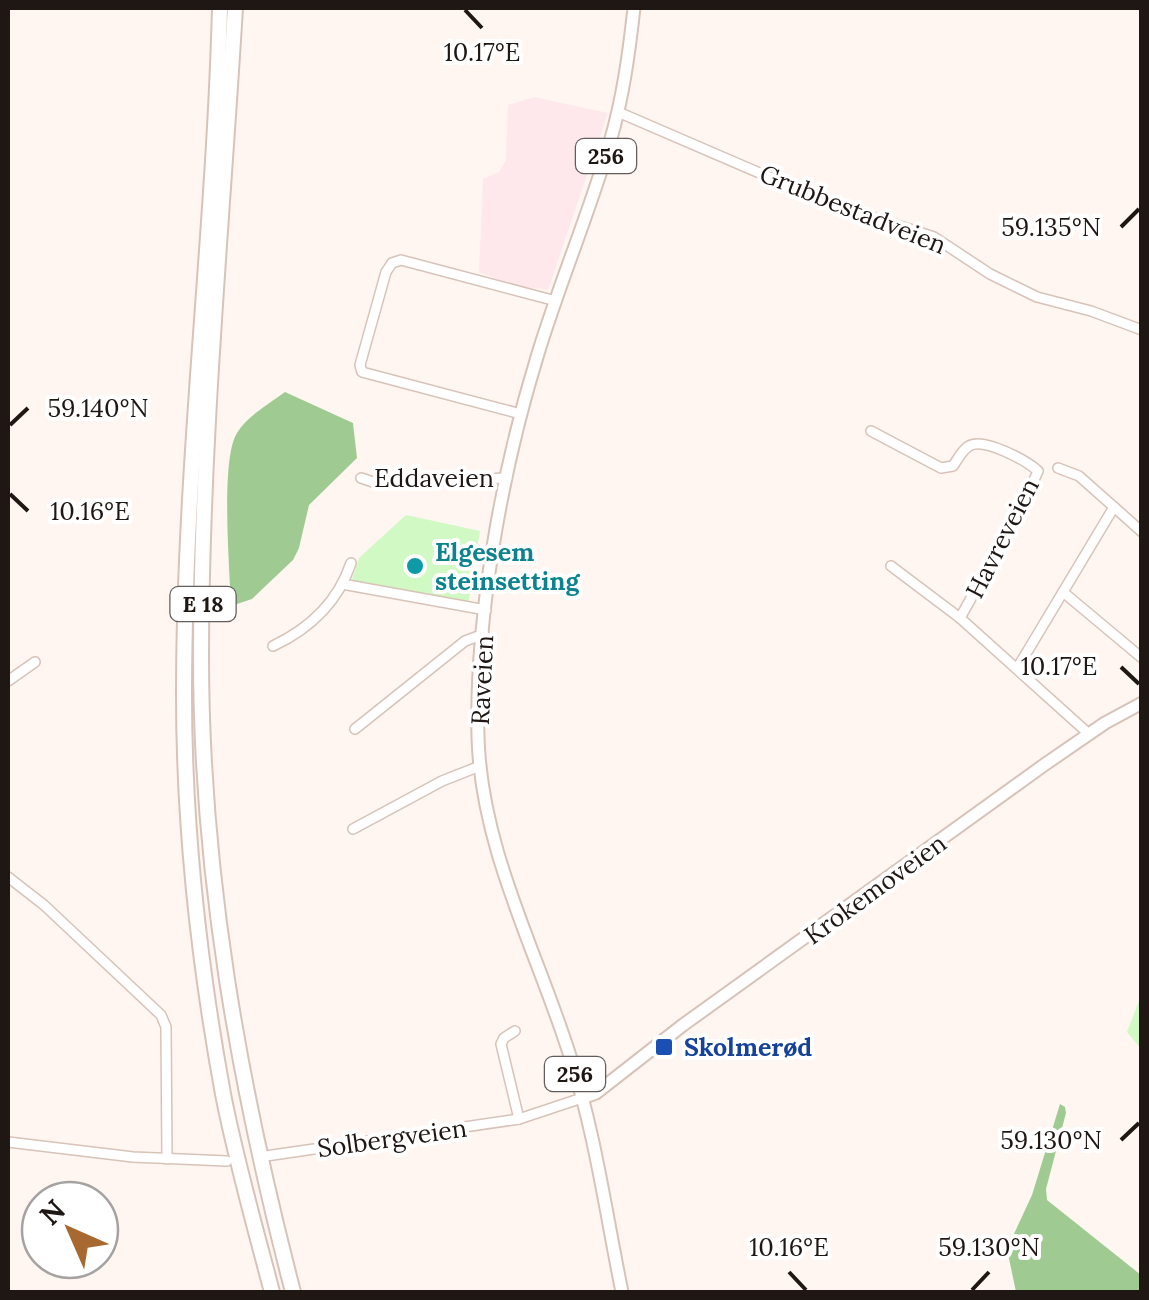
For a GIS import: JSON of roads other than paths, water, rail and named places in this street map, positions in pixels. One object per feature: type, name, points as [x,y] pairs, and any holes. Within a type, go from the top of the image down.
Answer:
[{"type":"highway","name":"E 18","points":[[220,8],[191,462],[184,698],[195,899],[221,1080],[234,1163],[272,1292]]},
{"type":"highway","name":"E 18","points":[[235,8],[208,456],[201,659],[211,854],[222,956],[268,1197],[293,1292]]},
{"type":"main road","name":"Raveien","points":[[622,1292],[582,1098],[496,849],[480,766],[479,700],[486,610],[520,414],[618,112],[634,8]]},
{"type":"main road","name":"Krokemoveien","points":[[582,1098],[586,1091],[611,1078],[1089,734],[1142,703]]},
{"type":"street","name":"Grubbestadveien","points":[[618,112],[829,203],[934,237],[990,274],[1037,297],[1142,330]]},
{"type":"street","points":[[520,414],[362,372],[360,365],[386,272],[392,263],[402,260],[556,301]]},
{"type":"street","name":"Havreveien","points":[[871,430],[941,468],[953,466],[966,448],[980,443],[1026,461],[1038,472],[960,618]]},
{"type":"street","points":[[1058,468],[1079,476],[1142,532]]},
{"type":"street","name":"Eddaveien","points":[[361,478],[376,483],[507,478]]},
{"type":"street","points":[[1018,667],[1114,507]]},
{"type":"street","points":[[273,646],[318,618],[342,584],[351,563]]},
{"type":"street","points":[[891,566],[1018,667],[1089,734]]},
{"type":"street","points":[[342,584],[486,610]]},
{"type":"street","points":[[1063,592],[1142,658]]},
{"type":"street","points":[[355,729],[465,641],[484,634]]},
{"type":"street","points":[[8,681],[35,662]]},
{"type":"street","points":[[352,829],[442,781],[480,766]]},
{"type":"street","points":[[8,877],[44,905],[161,1014],[166,1027],[166,1159]]},
{"type":"street","points":[[515,1031],[501,1044],[519,1120]]},
{"type":"street","name":"Solbergveien","points":[[266,1156],[519,1120],[582,1098]]},
{"type":"street","points":[[8,1142],[234,1163]]},
{"type":"place","name":"Elgesem steinsetting","points":[[415,566]]},
{"type":"place","name":"Skolmerød","points":[[664,1047]]}]
